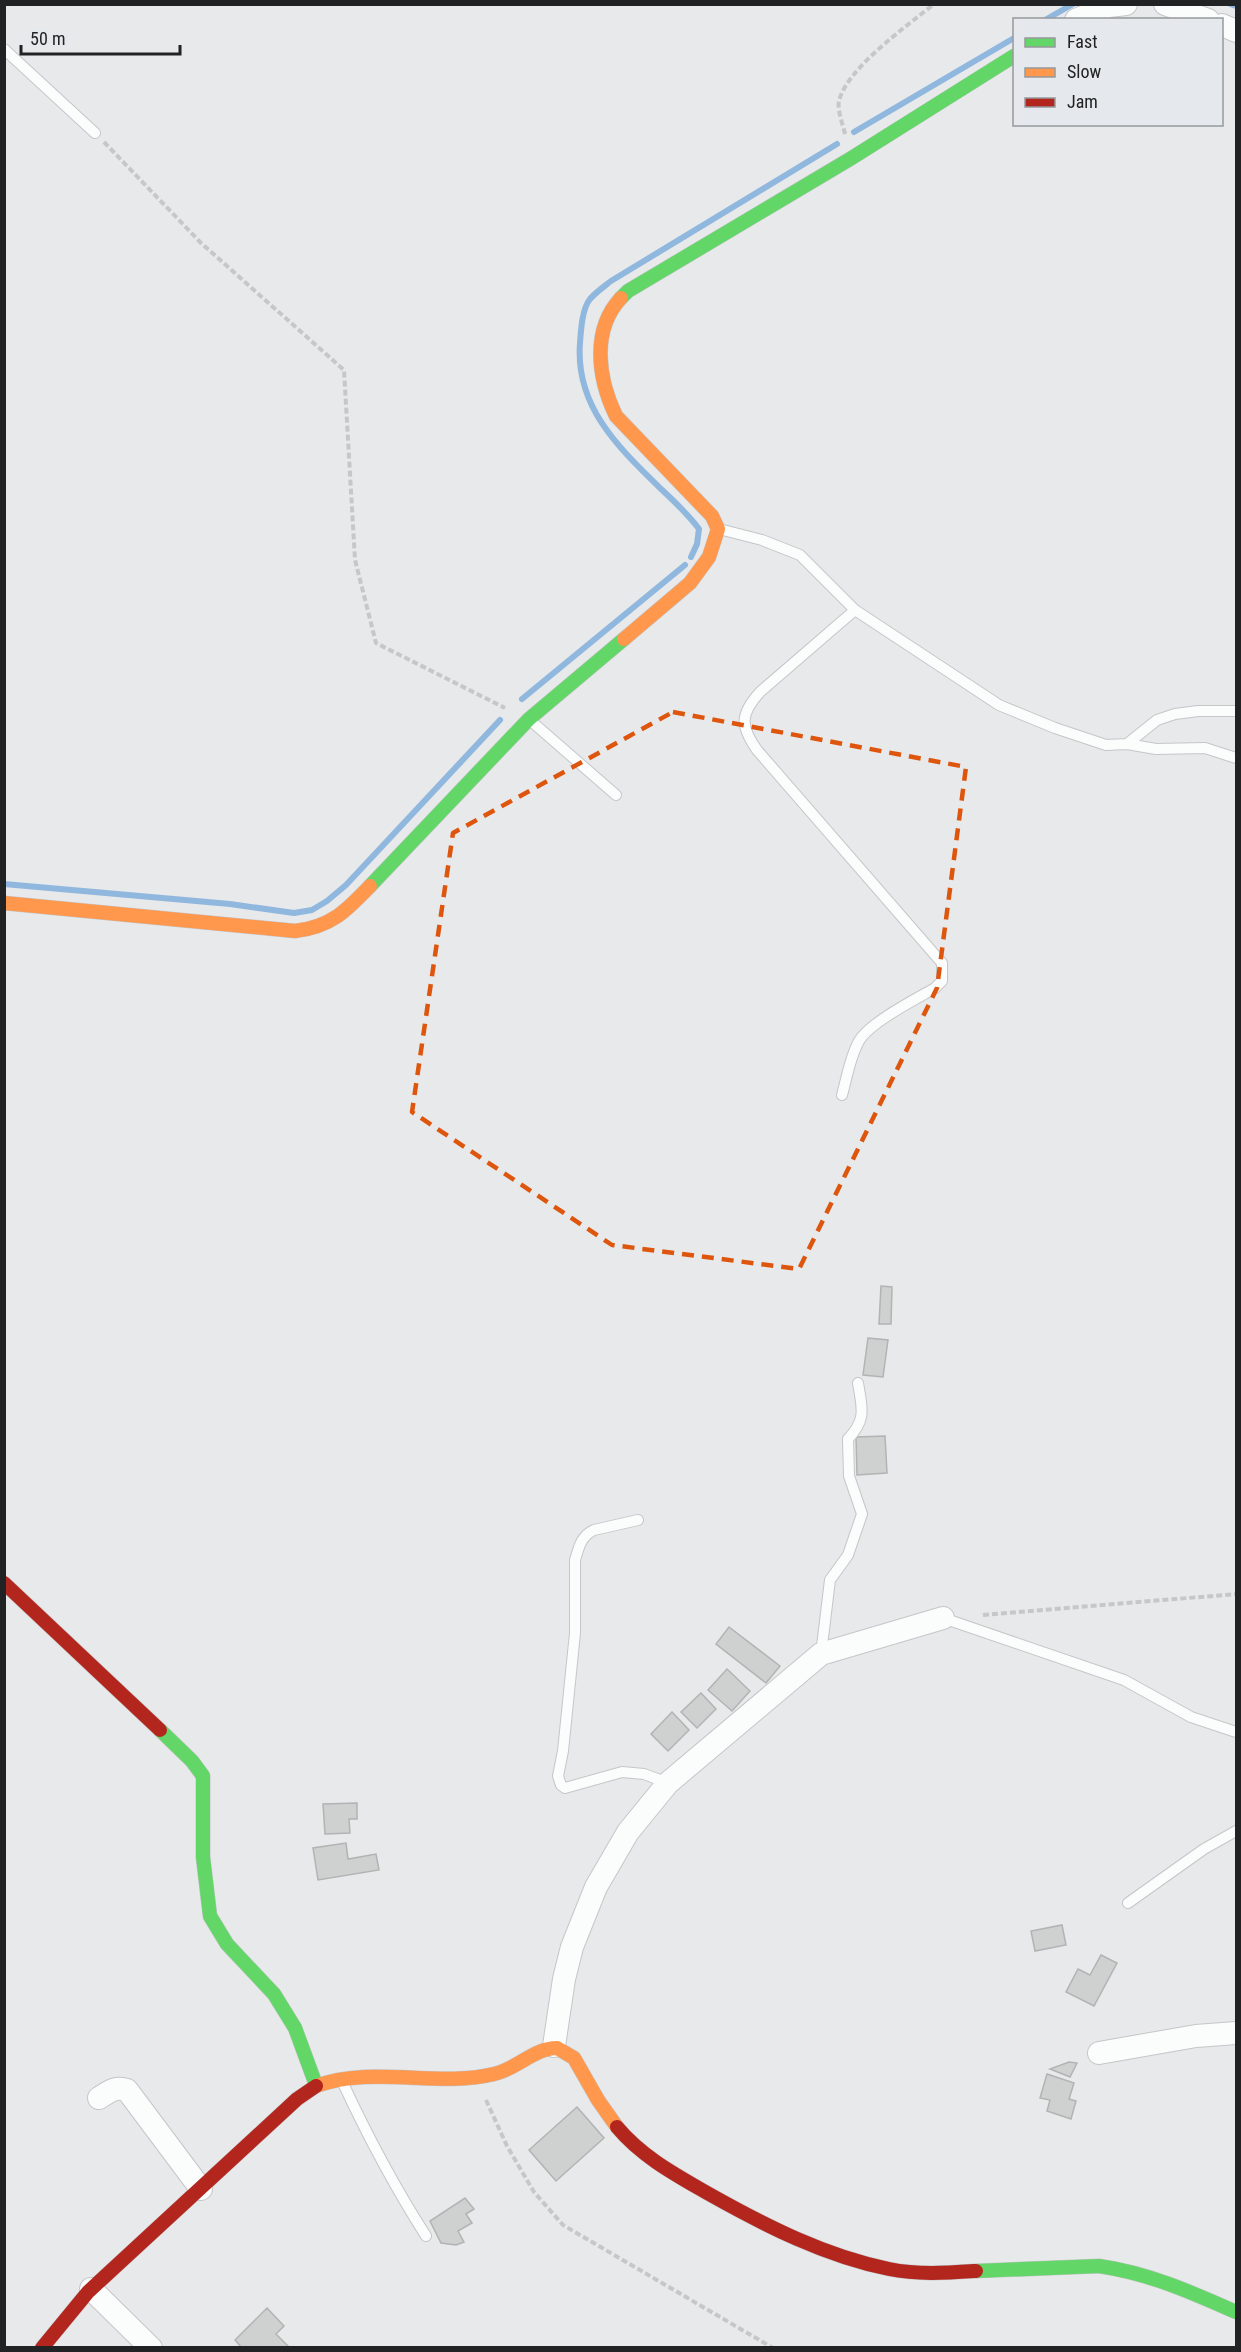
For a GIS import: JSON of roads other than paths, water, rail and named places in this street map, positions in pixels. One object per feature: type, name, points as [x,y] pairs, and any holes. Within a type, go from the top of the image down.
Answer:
[{"type":"street","points":[[1081,18],[1109,6],[1126,4]]},
{"type":"street","points":[[1165,4],[1203,18]]},
{"type":"street","points":[[4,903],[287,931],[306,931],[327,925],[344,913],[529,719],[690,583],[709,557],[718,529],[712,516],[616,416],[609,405],[600,358],[612,307],[628,291],[850,159],[1013,57]]},
{"type":"street","points":[[4,1583],[192,1761],[203,1776],[203,1857],[210,1916],[227,1944],[274,1994],[295,2028],[316,2085]]},
{"type":"street","points":[[554,2046],[564,1979],[572,1947],[596,1887],[628,1832],[668,1783],[820,1654],[943,1618]]},
{"type":"street","points":[[1099,2053],[1196,2037],[1236,2033]]},
{"type":"street","points":[[42,2348],[91,2289],[297,2099],[316,2085],[341,2078],[476,2077],[511,2069],[554,2046],[566,2051],[574,2058],[619,2129],[641,2151],[722,2201],[766,2224],[841,2256],[894,2271],[919,2274],[1099,2266],[1128,2268],[1160,2278],[1236,2312]]},
{"type":"street","points":[[99,2098],[118,2088],[127,2090],[201,2188]]},
{"type":"street","points":[[91,2289],[151,2348]]},
{"type":"lane","points":[[4,49],[95,133]]},
{"type":"lane","points":[[718,529],[762,540],[800,555],[855,610],[999,705],[1106,745],[1127,744],[1156,749],[1204,747],[1236,758]]},
{"type":"lane","points":[[842,1095],[860,1038],[879,1023],[935,988],[942,981],[942,963],[757,750],[748,737],[743,721],[748,704],[760,692],[855,610]]},
{"type":"lane","points":[[1127,744],[1157,720],[1175,714],[1198,711],[1236,711]]},
{"type":"lane","points":[[529,719],[616,795]]},
{"type":"lane","points":[[820,1654],[830,1580],[848,1555],[862,1514],[849,1476],[848,1439],[860,1426],[861,1405],[858,1383]]},
{"type":"lane","points":[[638,1520],[587,1533],[579,1548],[576,1560],[574,1634],[563,1750],[558,1776],[561,1785],[565,1788],[622,1772],[644,1774],[668,1783]]},
{"type":"lane","points":[[943,1618],[1124,1680],[1191,1717],[1236,1732]]},
{"type":"lane","points":[[1128,1903],[1204,1849],[1236,1831]]},
{"type":"lane","points":[[341,2078],[376,2151],[426,2236]]},
{"type":"waterway","points":[[1048,18],[1073,4]]},
{"type":"waterway","points":[[1230,4],[1236,6]]},
{"type":"waterway","points":[[854,132],[1013,39]]},
{"type":"waterway","points":[[691,557],[697,544],[699,529],[686,513],[630,458],[603,425],[592,407],[580,366],[580,343],[585,308],[592,296],[611,281],[837,144]]},
{"type":"waterway","points":[[522,699],[685,565]]},
{"type":"waterway","points":[[4,884],[230,904],[294,913],[312,910],[346,885],[500,720]]}]
